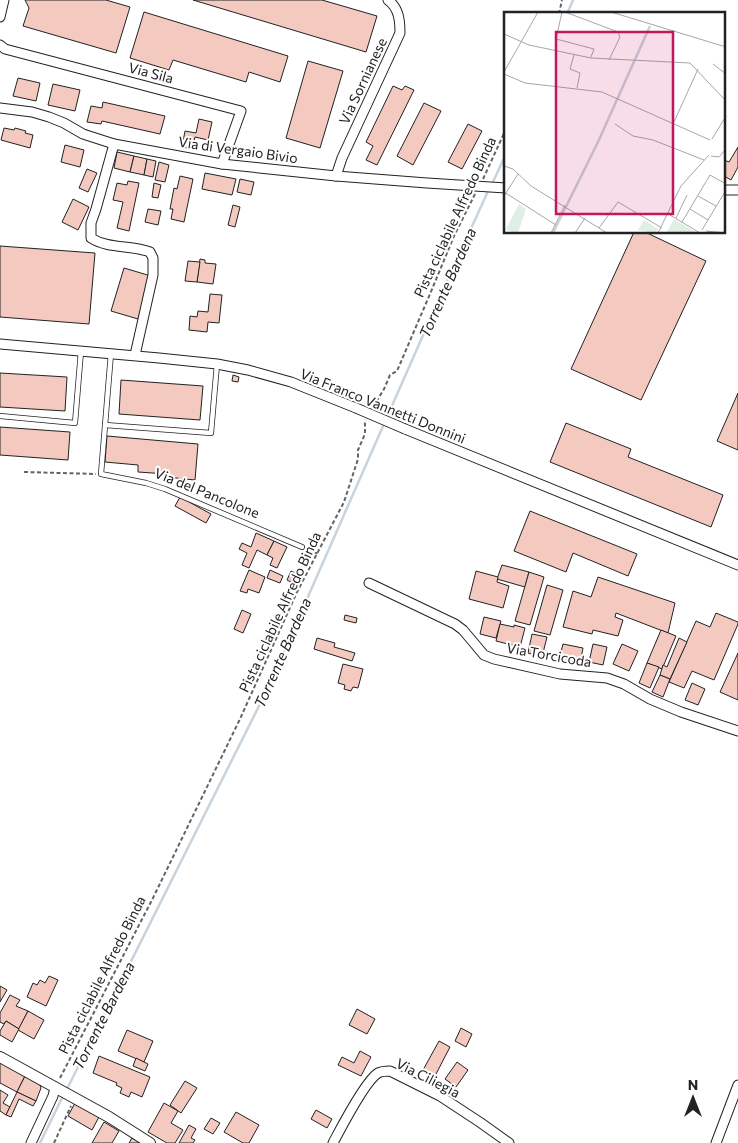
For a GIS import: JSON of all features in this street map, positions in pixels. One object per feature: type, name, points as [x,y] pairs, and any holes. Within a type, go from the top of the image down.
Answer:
[{"type":"street","points":[[0,17],[4,0]]},
{"type":"street","name":"Via Sornianese","points":[[336,176],[342,158],[400,33],[400,18],[392,3],[388,0]]},
{"type":"street","name":"Via Sila","points":[[0,45],[5,49],[241,111],[222,164]]},
{"type":"street","name":"Via di Vergaio Bivio","points":[[0,108],[32,112],[49,117],[83,134],[114,144],[222,164],[336,176],[504,188]]},
{"type":"street","points":[[114,144],[91,223],[91,238],[99,244],[140,248],[150,252],[153,258],[153,275],[135,356]]},
{"type":"street","name":"Via Franco Vannetti Donnini","points":[[0,344],[217,364],[291,382],[738,565]]},
{"type":"street","name":"Via Torcicoda","points":[[369,582],[455,624],[463,630],[484,656],[560,674],[607,678],[624,684],[650,699],[681,712],[738,731]]},
{"type":"street","points":[[0,1056],[74,1101],[108,1116],[150,1143]]},
{"type":"street","name":"Via Ciliegia","points":[[333,1143],[371,1080],[382,1071],[390,1071],[440,1096],[509,1143]]},
{"type":"street","points":[[716,1143],[738,1086]]},
{"type":"street","points":[[31,1143],[55,1088]]},
{"type":"lane","points":[[0,416],[75,423],[81,351]]},
{"type":"lane","points":[[101,474],[111,353]]},
{"type":"lane","points":[[105,424],[211,433],[217,364]]},
{"type":"lane","name":"Via del Pancolone","points":[[101,474],[146,483],[165,489],[302,547]]},
{"type":"path","name":"Pista ciclabile Alfredo Binda","points":[[372,409],[390,375],[396,371],[454,236],[504,133]]},
{"type":"path","name":"Pista ciclabile Alfredo Binda","points":[[55,1088],[157,889],[240,720],[297,592],[344,502],[358,459],[358,450],[365,434],[365,423],[368,416]]},
{"type":"path","points":[[24,472],[101,474]]},
{"type":"path","points":[[302,547],[318,554]]},
{"type":"path","points":[[54,1143],[74,1101]]},
{"type":"building","points":[[25,0],[106,0],[130,7],[116,53],[23,26],[29,8]]},
{"type":"building","points":[[193,0],[322,0],[377,16],[366,52]]},
{"type":"building","points":[[144,12],[288,56],[280,82],[249,72],[246,82],[173,60],[169,70],[130,58]]},
{"type":"building","points":[[308,61],[343,71],[320,148],[286,138]]},
{"type":"building","points":[[18,78],[40,83],[36,101],[13,96]]},
{"type":"building","points":[[53,84],[80,90],[75,111],[48,105]]},
{"type":"building","points":[[393,86],[402,90],[405,86],[414,90],[377,165],[366,160],[373,146],[366,142]]},
{"type":"building","points":[[103,102],[165,116],[160,134],[102,121],[101,124],[87,122],[91,106],[102,108]]},
{"type":"building","points":[[424,103],[441,111],[413,165],[397,156]]},
{"type":"building","points":[[199,119],[212,122],[208,140],[195,137],[192,149],[182,147],[185,131],[196,133]]},
{"type":"building","points":[[468,124],[482,131],[462,169],[448,162]]},
{"type":"building","points":[[4,128],[14,130],[15,128],[33,135],[30,148],[1,140]]},
{"type":"building","points":[[65,145],[84,150],[80,167],[61,162]]},
{"type":"building","points":[[738,147],[738,167],[731,180],[726,177],[726,161],[729,162]]},
{"type":"building","points":[[117,152],[134,156],[130,172],[114,168]]},
{"type":"building","points":[[134,156],[147,159],[144,175],[130,172]]},
{"type":"building","points":[[147,159],[156,161],[153,177],[144,175]]},
{"type":"building","points":[[159,162],[169,165],[165,182],[155,180]]},
{"type":"building","points":[[87,169],[97,173],[88,192],[79,188]]},
{"type":"building","points":[[205,173],[236,179],[232,195],[202,189]]},
{"type":"building","points":[[180,176],[193,179],[184,222],[171,219],[173,209],[170,209],[174,188],[177,189]]},
{"type":"building","points":[[240,179],[254,182],[251,195],[237,192]]},
{"type":"building","points":[[128,181],[139,183],[129,231],[117,228],[123,202],[113,200],[117,183],[127,185]]},
{"type":"building","points":[[154,183],[161,185],[158,198],[152,197]]},
{"type":"building","points":[[73,199],[89,207],[78,230],[62,222]]},
{"type":"building","points":[[233,205],[240,207],[235,227],[228,225]]},
{"type":"building","points":[[148,209],[161,211],[158,225],[145,222]]},
{"type":"building","points":[[633,234],[649,234],[706,261],[641,400],[571,369]]},
{"type":"building","points":[[0,246],[95,253],[89,324],[0,317]]},
{"type":"building","points":[[200,259],[205,260],[205,263],[216,264],[213,284],[197,282]]},
{"type":"building","points":[[188,261],[200,262],[197,282],[185,281]]},
{"type":"building","points":[[124,268],[151,276],[138,319],[111,311]]},
{"type":"building","points":[[210,294],[222,295],[219,323],[208,322],[207,332],[189,330],[190,316],[197,317],[198,311],[208,312]]},
{"type":"building","points":[[0,373],[67,377],[65,411],[0,407]]},
{"type":"building","points":[[233,375],[239,377],[238,382],[232,381]]},
{"type":"building","points":[[121,380],[203,386],[200,420],[119,414]]},
{"type":"building","points":[[738,393],[738,450],[717,441]]},
{"type":"building","points":[[566,423],[631,449],[628,457],[723,495],[711,527],[550,462]]},
{"type":"building","points":[[0,427],[70,432],[68,460],[0,455]]},
{"type":"building","points":[[107,436],[198,444],[195,480],[166,477],[167,474],[138,472],[138,465],[105,462]]},
{"type":"building","points":[[180,497],[211,514],[206,523],[175,506]]},
{"type":"building","points":[[530,511],[637,554],[628,576],[573,553],[566,572],[514,551]]},
{"type":"building","points":[[256,533],[274,541],[267,555],[257,550],[249,568],[242,565],[247,553],[239,549],[242,543],[251,547]]},
{"type":"building","points":[[274,541],[287,547],[277,568],[270,565],[273,558],[267,555]]},
{"type":"building","points":[[502,565],[529,572],[525,587],[497,579]]},
{"type":"building","points":[[249,570],[265,577],[259,593],[248,589],[247,593],[240,591]]},
{"type":"building","points":[[270,570],[283,576],[280,583],[267,578]]},
{"type":"building","points":[[291,571],[295,573],[291,582],[287,580]]},
{"type":"building","points":[[476,571],[498,577],[497,582],[509,586],[503,608],[469,599]]},
{"type":"building","points":[[529,572],[544,577],[530,625],[515,621]]},
{"type":"building","points":[[598,577],[675,603],[668,633],[616,613],[615,617],[623,620],[618,636],[593,630],[592,634],[563,627],[573,591],[591,597]]},
{"type":"building","points":[[547,585],[563,590],[550,635],[534,631]]},
{"type":"building","points":[[242,610],[251,614],[243,633],[234,629]]},
{"type":"building","points":[[716,613],[738,622],[738,624],[714,680],[692,671],[684,688],[669,682],[696,621],[710,627]]},
{"type":"building","points":[[345,615],[357,618],[356,623],[344,620]]},
{"type":"building","points":[[484,617],[501,621],[496,638],[480,634]]},
{"type":"building","points":[[500,624],[525,628],[520,647],[496,641]]},
{"type":"building","points":[[661,630],[676,636],[662,669],[647,663]]},
{"type":"building","points":[[532,634],[547,637],[542,657],[528,653]]},
{"type":"building","points":[[317,638],[335,643],[334,647],[355,653],[352,661],[314,649]]},
{"type":"building","points":[[679,638],[687,642],[670,679],[660,675],[663,665],[667,667]]},
{"type":"building","points":[[563,644],[583,648],[580,664],[559,660]]},
{"type":"building","points":[[593,644],[607,647],[603,665],[589,662]]},
{"type":"building","points":[[622,644],[638,651],[629,671],[613,664]]},
{"type":"building","points":[[738,653],[738,700],[720,692]]},
{"type":"building","points":[[647,663],[659,667],[650,688],[639,683]]},
{"type":"building","points":[[343,664],[363,669],[358,688],[353,687],[351,691],[344,689],[345,685],[338,683]]},
{"type":"building","points":[[660,675],[670,679],[663,697],[652,692]]},
{"type":"building","points":[[692,683],[705,689],[698,705],[685,700]]},
{"type":"building","points":[[49,976],[58,980],[46,1006],[27,997],[33,983],[37,985],[40,980],[45,983]]},
{"type":"building","points":[[0,986],[7,990],[0,1002]]},
{"type":"building","points":[[10,995],[20,1000],[16,1006],[28,1011],[19,1029],[6,1021],[4,1024],[0,1022],[0,1013]]},
{"type":"building","points":[[357,1009],[375,1019],[367,1034],[349,1025]]},
{"type":"building","points":[[28,1011],[44,1020],[34,1039],[18,1030]]},
{"type":"building","points":[[6,1021],[19,1029],[12,1042],[0,1035],[0,1031]]},
{"type":"building","points":[[461,1028],[472,1034],[466,1047],[455,1041]]},
{"type":"building","points":[[127,1030],[153,1041],[144,1062],[118,1051]]},
{"type":"building","points":[[439,1041],[450,1047],[435,1076],[423,1070]]},
{"type":"building","points":[[360,1051],[371,1057],[361,1076],[338,1065],[342,1057],[354,1063]]},
{"type":"building","points":[[99,1056],[150,1077],[142,1097],[131,1092],[129,1097],[120,1093],[122,1088],[116,1085],[117,1083],[93,1073]]},
{"type":"building","points":[[136,1058],[148,1064],[145,1071],[133,1066]]},
{"type":"building","points":[[0,1062],[25,1076],[17,1092],[0,1083]]},
{"type":"building","points":[[457,1062],[468,1070],[456,1087],[445,1079]]},
{"type":"building","points":[[25,1076],[40,1085],[41,1088],[36,1101],[17,1092]]},
{"type":"building","points":[[185,1081],[197,1088],[181,1113],[170,1105]]},
{"type":"building","points":[[0,1090],[8,1095],[3,1103],[10,1107],[6,1115],[0,1111]]},
{"type":"building","points":[[17,1092],[36,1101],[33,1106],[19,1099],[11,1117],[6,1115]]},
{"type":"building","points":[[75,1103],[99,1117],[92,1130],[68,1116]]},
{"type":"building","points":[[164,1103],[178,1111],[171,1123],[183,1130],[175,1143],[167,1143],[148,1132]]},
{"type":"building","points":[[316,1110],[332,1119],[327,1128],[311,1119]]},
{"type":"building","points":[[236,1112],[259,1125],[249,1143],[243,1143],[224,1132]]},
{"type":"building","points":[[211,1118],[220,1123],[213,1134],[204,1129]]},
{"type":"building","points":[[104,1122],[119,1131],[112,1143],[92,1143]]},
{"type":"building","points":[[189,1125],[196,1129],[191,1138],[195,1140],[193,1143],[179,1143]]},
{"type":"building","points":[[132,1138],[141,1143],[129,1143]]},
{"type":"waterway","name":"Torrente Bardena","points":[[568,12],[573,0]]},
{"type":"waterway","name":"Torrente Bardena","points":[[492,184],[504,158]]},
{"type":"waterway","name":"Torrente Bardena","points":[[66,1091],[266,692],[489,189]]},
{"type":"waterway","name":"Torrente Bardena","points":[[40,1143],[63,1096]]}]
